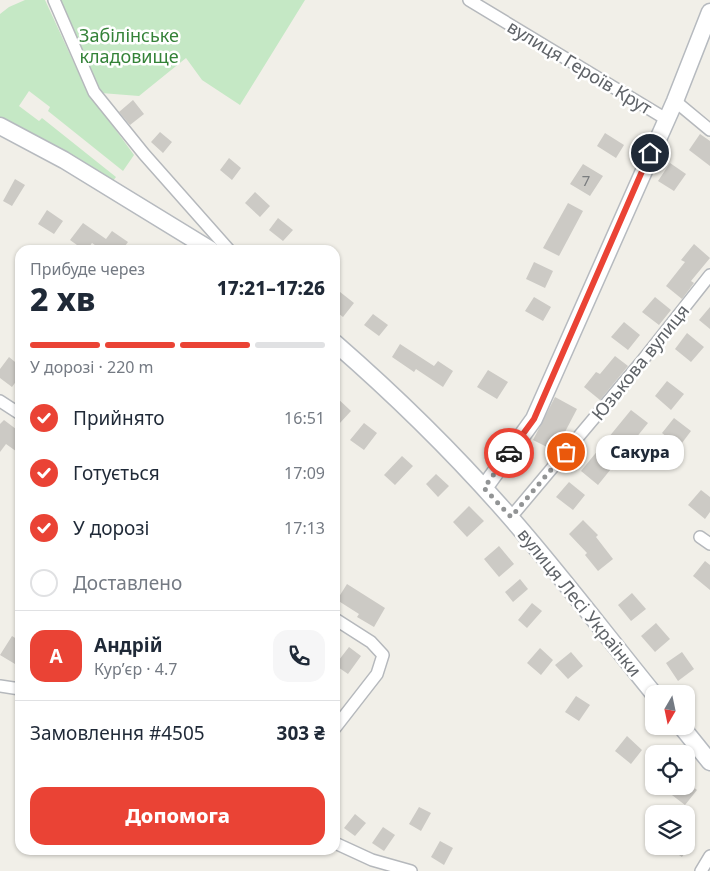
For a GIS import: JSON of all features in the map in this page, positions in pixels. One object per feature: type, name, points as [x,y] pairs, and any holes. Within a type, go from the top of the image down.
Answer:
[{"type":"main road","points":[[484,488],[534,419],[675,101],[710,12]]},
{"type":"main road","points":[[0,126],[64,160],[204,245]]},
{"type":"main road","name":"вулиця Лесі Українки","points":[[340,347],[384,385],[511,517],[647,685]]},
{"type":"main road","points":[[688,735],[710,762]]},
{"type":"street","points":[[54,0],[94,92],[138,148],[225,245]]},
{"type":"street","name":"вулиця Героїв Крут","points":[[469,0],[666,119]]},
{"type":"street","points":[[675,101],[710,130]]},
{"type":"street","name":"Юзькова вулиця","points":[[511,517],[642,361],[710,275]]},
{"type":"street","points":[[0,401],[15,411]]},
{"type":"street","points":[[700,537],[710,544]]},
{"type":"street","points":[[340,621],[371,642],[383,655],[377,674],[340,722]]},
{"type":"street","points":[[0,686],[15,688]]},
{"type":"street","points":[[340,845],[372,860],[411,871]]},
{"type":"street","points":[[701,871],[710,856]]},
{"type":"green space","points":[[25,0],[45,0],[86,89],[134,155],[123,171],[48,111],[50,107],[29,91],[19,106],[39,121],[42,118],[116,177],[113,181],[0,120],[0,14],[9,7]]},
{"type":"green space","name":"Забілінське кладовище","points":[[60,0],[305,0],[240,105],[202,80],[186,58],[139,96],[101,93]]},
{"type":"building","points":[[133,100],[144,114],[130,125],[119,112]]},
{"type":"building","points":[[160,132],[172,142],[163,153],[151,142]]},
{"type":"building","points":[[605,133],[624,145],[616,158],[597,146]]},
{"type":"building","points":[[700,134],[710,141],[710,166],[689,150]]},
{"type":"building","points":[[229,158],[241,168],[232,180],[220,170]]},
{"type":"building","points":[[670,163],[686,174],[674,191],[658,181]]},
{"type":"building","points":[[583,164],[603,176],[590,196],[570,184]]},
{"type":"building","points":[[15,179],[25,185],[12,206],[3,201]]},
{"type":"building","points":[[255,192],[270,206],[260,217],[245,203]]},
{"type":"building","points":[[568,203],[583,211],[559,256],[543,248]]},
{"type":"building","points":[[47,210],[63,221],[54,234],[38,224]]},
{"type":"building","points":[[278,218],[293,230],[283,241],[269,230]]},
{"type":"building","points":[[83,223],[106,239],[112,231],[128,242],[126,245],[95,245],[92,243],[91,245],[77,245],[70,240]]},
{"type":"building","points":[[694,244],[710,258],[691,281],[694,283],[682,299],[666,286],[685,262],[681,260]]},
{"type":"building","points":[[534,262],[553,271],[545,288],[526,279]]},
{"type":"building","points":[[340,292],[354,303],[343,317],[340,315]]},
{"type":"building","points":[[534,297],[551,307],[543,321],[525,311]]},
{"type":"building","points":[[655,297],[671,310],[659,325],[642,312]]},
{"type":"building","points":[[710,307],[710,329],[699,320]]},
{"type":"building","points":[[373,314],[388,325],[379,336],[364,325]]},
{"type":"building","points":[[624,322],[640,335],[628,350],[611,337]]},
{"type":"building","points":[[687,333],[704,347],[691,362],[675,349]]},
{"type":"building","points":[[400,344],[434,366],[438,361],[453,371],[443,387],[416,369],[414,372],[392,357]]},
{"type":"building","points":[[615,356],[628,366],[600,400],[584,387],[596,372],[600,374]]},
{"type":"building","points":[[9,357],[15,362],[15,383],[12,387],[0,378],[0,369]]},
{"type":"building","points":[[488,370],[508,382],[497,399],[477,387]]},
{"type":"building","points":[[667,381],[684,394],[671,410],[655,396]]},
{"type":"building","points":[[555,397],[577,409],[555,451],[533,440]]},
{"type":"building","points":[[340,401],[351,411],[340,423]]},
{"type":"building","points":[[631,410],[648,423],[598,485],[581,471]]},
{"type":"building","points":[[674,418],[691,431],[679,447],[662,433]]},
{"type":"building","points":[[4,420],[15,428],[15,450],[6,444],[0,452],[0,424]]},
{"type":"building","points":[[364,423],[377,433],[364,450],[350,440]]},
{"type":"building","points":[[402,456],[413,466],[395,485],[384,475]]},
{"type":"building","points":[[436,474],[449,486],[438,497],[426,484]]},
{"type":"building","points":[[569,482],[585,495],[573,510],[556,497]]},
{"type":"building","points":[[701,490],[710,497],[710,512],[705,519],[688,505]]},
{"type":"building","points":[[469,506],[484,521],[467,537],[453,522]]},
{"type":"building","points":[[583,520],[598,535],[596,537],[613,559],[598,571],[585,555],[587,553],[569,534]]},
{"type":"building","points":[[499,546],[514,564],[499,577],[484,559]]},
{"type":"building","points":[[705,561],[710,565],[710,590],[693,576]]},
{"type":"building","points":[[520,579],[528,589],[513,602],[505,592]]},
{"type":"building","points":[[347,584],[385,608],[374,627],[357,617],[359,614],[340,602],[340,595]]},
{"type":"building","points":[[632,593],[646,609],[631,621],[618,605]]},
{"type":"building","points":[[532,603],[542,611],[527,628],[518,620]]},
{"type":"building","points":[[656,623],[670,639],[655,652],[641,636]]},
{"type":"building","points":[[12,636],[15,638],[15,664],[0,655]]},
{"type":"building","points":[[349,647],[361,656],[348,674],[340,668],[340,659]]},
{"type":"building","points":[[540,648],[553,660],[541,675],[527,663]]},
{"type":"building","points":[[571,652],[583,666],[568,679],[555,665]]},
{"type":"building","points":[[682,652],[694,669],[678,681],[666,663]]},
{"type":"building","points":[[576,696],[590,705],[579,721],[565,712]]},
{"type":"building","points":[[627,736],[642,750],[631,764],[615,751]]},
{"type":"building","points":[[672,795],[693,795],[685,805]]},
{"type":"building","points":[[419,807],[431,813],[421,831],[409,824]]},
{"type":"building","points":[[355,814],[366,823],[355,836],[344,828]]},
{"type":"building","points":[[383,827],[395,835],[384,851],[372,843]]},
{"type":"building","points":[[440,841],[453,848],[444,865],[431,857]]},
{"type":"way so far","points":[[509,453],[484,488],[511,517],[566,452]]},
{"type":"place","name":"Сакура","points":[[566,452]]},
{"type":"route","points":[[509,453],[534,419],[650,153]]}]
